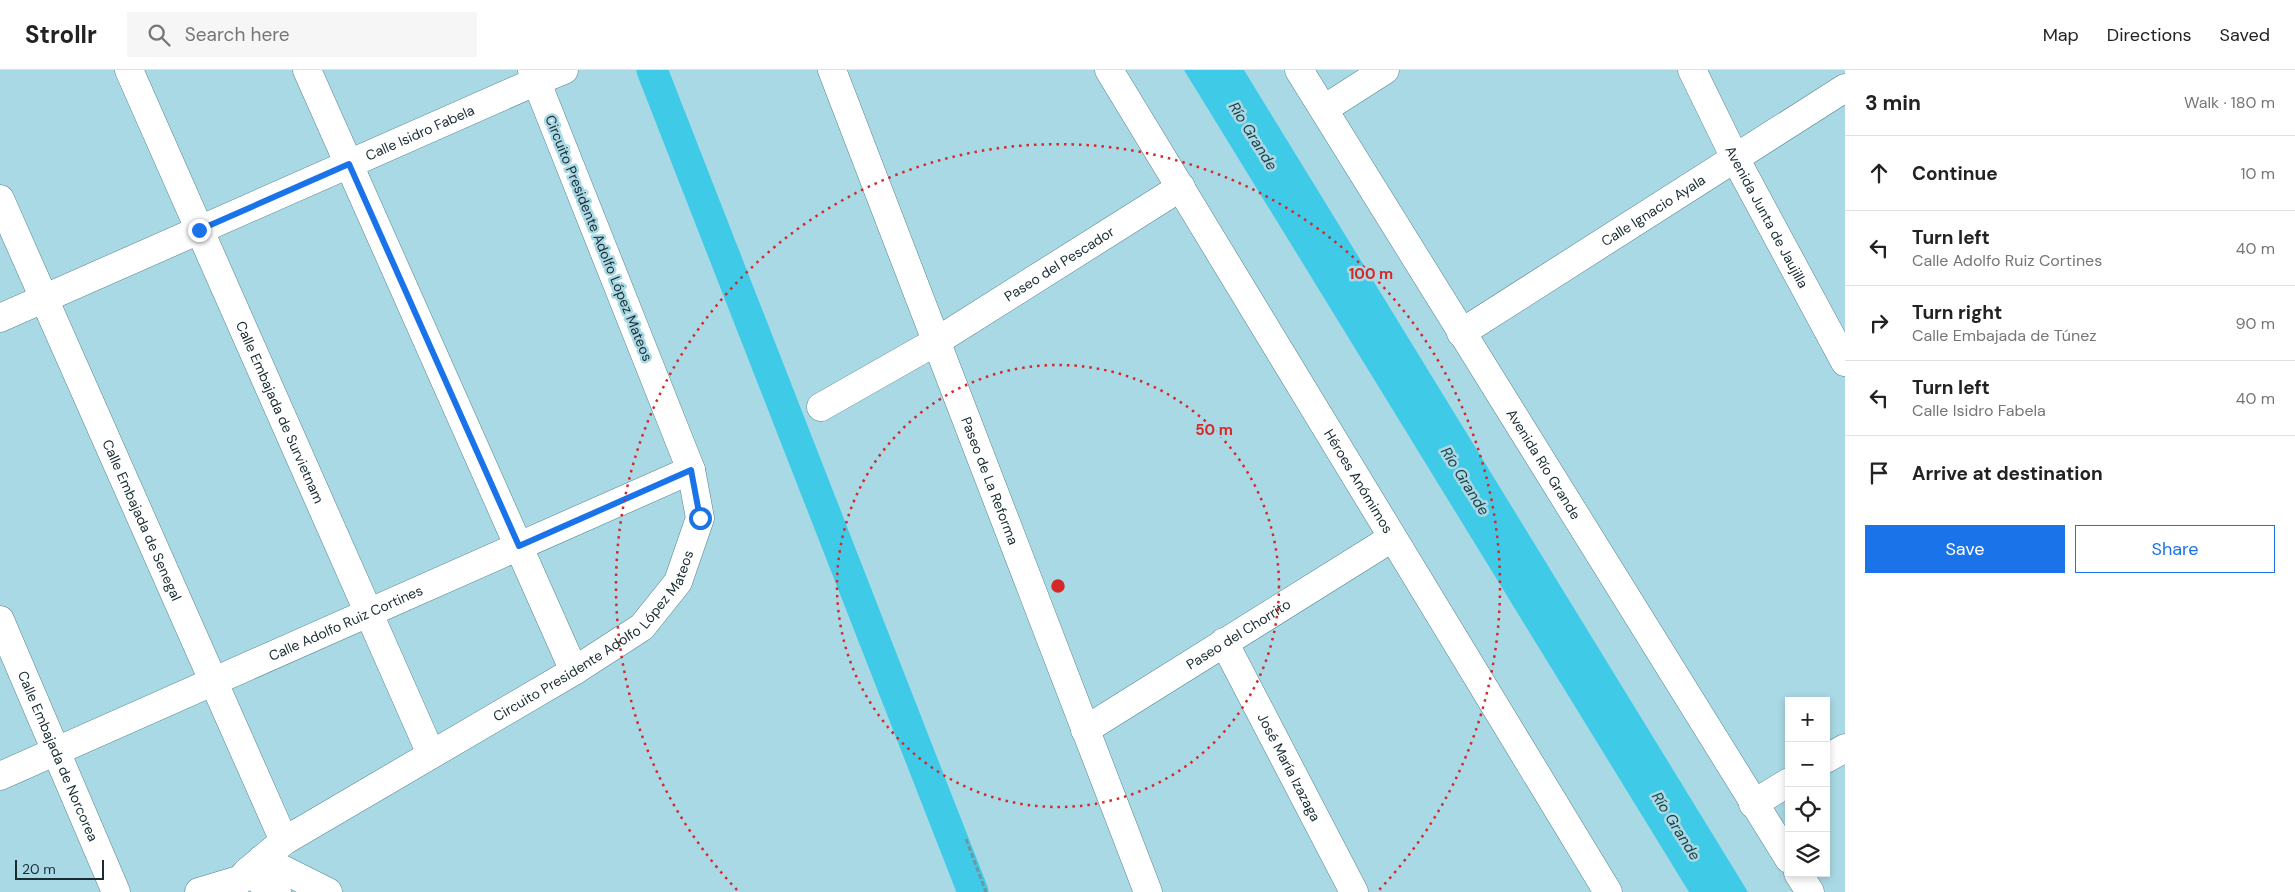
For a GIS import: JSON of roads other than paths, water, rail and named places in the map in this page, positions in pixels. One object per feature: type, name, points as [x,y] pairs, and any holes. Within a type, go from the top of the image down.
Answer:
[{"type":"street","name":"Calle Embajada de Survietnam","points":[[129,70],[431,754]]},
{"type":"street","points":[[307,70],[574,671]]},
{"type":"street","name":"Calle Isidro Fabela","points":[[0,318],[349,164],[535,76],[564,70]]},
{"type":"street","name":"Paseo de La Reforma","points":[[832,70],[1148,892]]},
{"type":"street","name":"Héroes Anómimos","points":[[1109,70],[1604,891]]},
{"type":"street","name":"Avenida Río Grande","points":[[1299,70],[1785,853]]},
{"type":"street","points":[[1324,109],[1386,70]]},
{"type":"street","name":"Avenida Junta de Jaujilla","points":[[1692,70],[1735,158],[1845,362]]},
{"type":"street","name":"Circuito Presidente Adolfo López Mateos","points":[[199,892],[244,876],[284,841],[574,671],[642,627],[678,582],[700,518],[691,470],[535,76]]},
{"type":"street","name":"Calle Ignacio Ayala","points":[[1461,333],[1845,88]]},
{"type":"street","name":"Paseo del Pescador","points":[[821,407],[937,340],[1181,187]]},
{"type":"street","name":"Calle Embajada de Senegal","points":[[0,199],[284,841]]},
{"type":"street","name":"Calle Adolfo Ruiz Cortines","points":[[0,776],[691,470]]},
{"type":"street","name":"Paseo del Chorrito","points":[[1085,730],[1392,538]]},
{"type":"street","name":"Calle Embajada de Norcorea","points":[[0,620],[116,892]]},
{"type":"street","name":"José María Izazaga","points":[[1224,642],[1354,892]]},
{"type":"street","points":[[1830,757],[1845,748]]},
{"type":"street","points":[[1754,804],[1785,785]]},
{"type":"street","points":[[244,876],[277,892]]},
{"type":"street","points":[[244,876],[328,892]]},
{"type":"street","points":[[1801,877],[1810,892]]},
{"type":"water","name":"Río Grande","points":[[1184,70],[1244,70],[1748,892],[1689,892]]},
{"type":"waterway","points":[[652,70],[973,892]]}]
